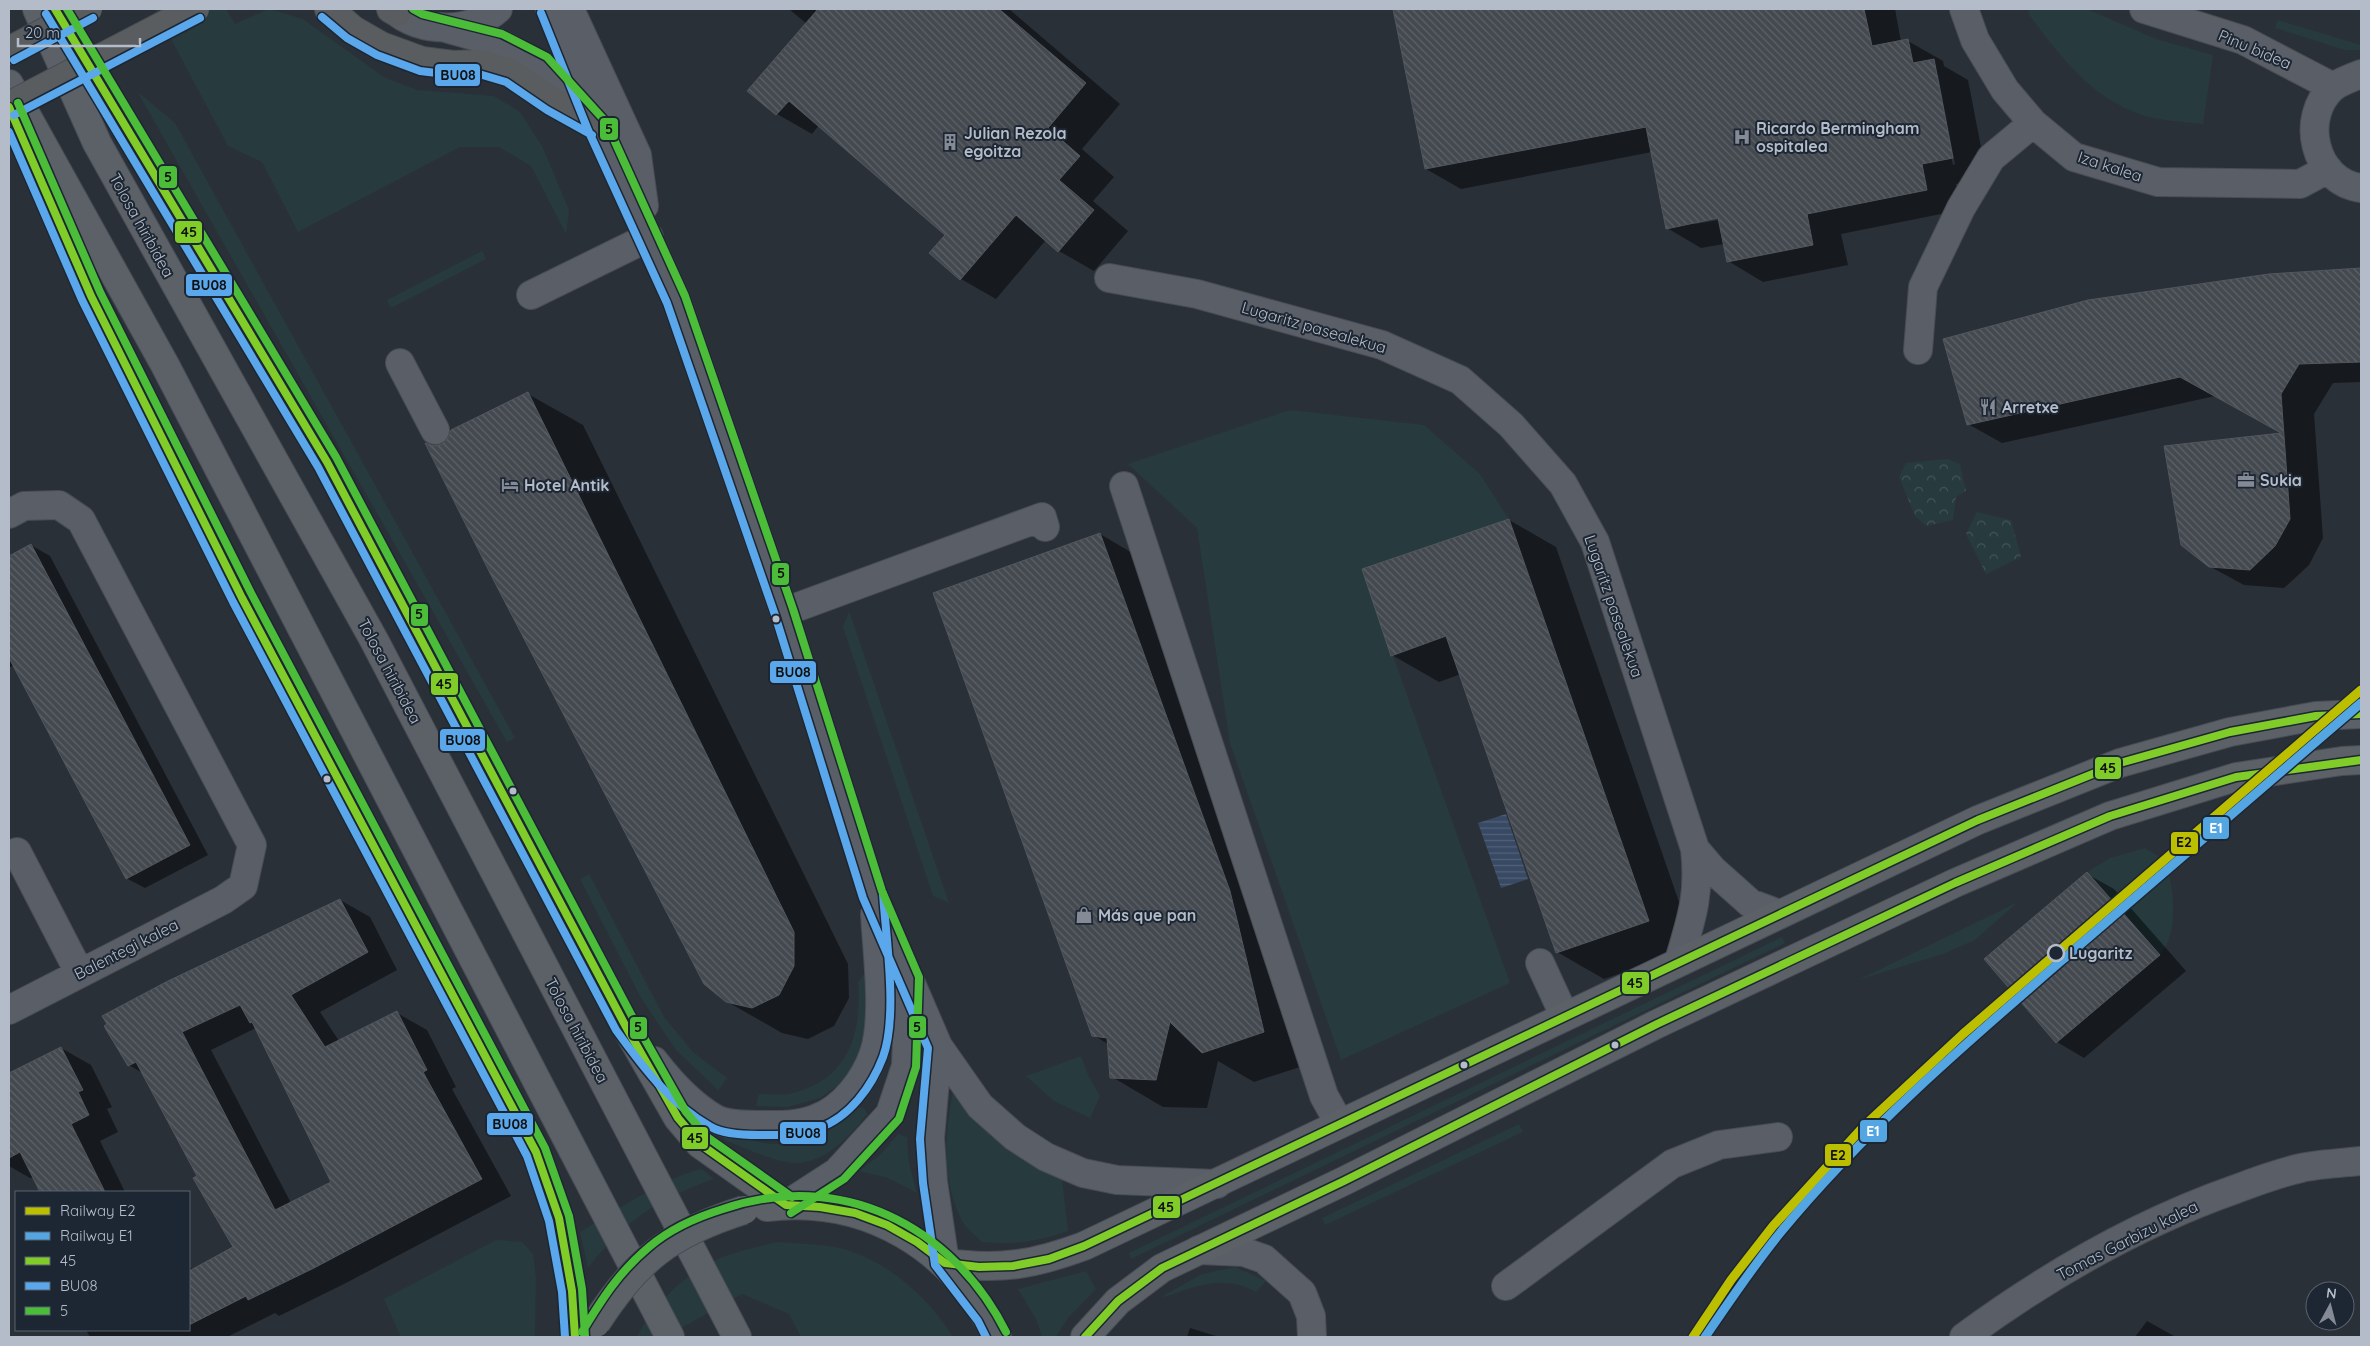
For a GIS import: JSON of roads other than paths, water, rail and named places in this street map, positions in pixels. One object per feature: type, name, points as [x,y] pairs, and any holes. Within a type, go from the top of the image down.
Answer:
[{"type":"highway","points":[[9,51],[88,9]]},
{"type":"highway","points":[[9,106],[195,9]]},
{"type":"highway","points":[[329,9],[353,30],[374,42],[422,61],[453,65],[480,64],[510,73],[552,101],[597,126]]},
{"type":"main road","name":"Tolosa hiribidea","points":[[37,9],[96,143],[374,640],[738,1337]]},
{"type":"main road","points":[[55,9],[327,462],[625,1025],[678,1118],[700,1144],[786,1205]]},
{"type":"main road","points":[[9,84],[165,365],[670,1337]]},
{"type":"main road","points":[[9,106],[91,296],[238,589],[536,1152],[559,1218],[572,1291],[587,1332]]},
{"type":"main road","points":[[945,1263],[979,1267],[1013,1266],[1050,1259],[1084,1246],[1217,1184],[1339,1123],[1679,960],[1978,820],[2120,763],[2230,732],[2316,716],[2361,714]]},
{"type":"main road","points":[[1085,1337],[1118,1301],[1162,1268],[1344,1181],[1658,1024],[1955,883],[2110,816],[2236,778],[2342,761],[2361,760]]},
{"type":"main road","points":[[587,1332],[617,1290],[651,1257],[674,1240],[707,1222],[744,1210],[786,1205],[820,1206],[855,1214],[887,1225],[917,1242],[945,1263],[972,1295],[987,1316],[997,1337]]},
{"type":"street","points":[[442,27],[468,25],[492,14],[498,9]]},
{"type":"street","points":[[550,9],[597,126],[676,299],[784,612],[873,895],[938,1046],[980,1106],[1015,1137],[1046,1157],[1083,1173],[1117,1180],[1217,1184]]},
{"type":"street","points":[[571,9],[576,26],[637,155],[649,237]]},
{"type":"street","name":"Iza kalea","points":[[1964,9],[1975,40],[2005,90],[2033,124],[2074,157],[2158,182],[2300,184],[2328,169]]},
{"type":"street","name":"Pinu bidea","points":[[2144,9],[2243,40],[2333,87]]},
{"type":"street","points":[[394,10],[418,23],[442,27],[499,43],[542,66],[597,126]]},
{"type":"street","points":[[2361,74],[2333,87],[2318,108],[2314,128],[2314,142],[2328,169],[2344,182],[2361,188]]},
{"type":"street","points":[[1918,350],[1923,287],[1960,208],[1991,158],[2033,124]]},
{"type":"street","points":[[531,295],[649,237]]},
{"type":"street","name":"Lugaritz pasealekua","points":[[1108,278],[1197,294],[1382,345],[1460,380],[1511,425],[1563,484],[1596,542],[1694,850],[1697,875],[1695,905],[1679,960]]},
{"type":"street","points":[[400,363],[435,430]]},
{"type":"street","points":[[1124,486],[1324,1096],[1339,1123]]},
{"type":"street","name":"Balentegi kalea","points":[[9,514],[24,506],[59,505],[81,520],[252,845],[243,886],[223,900],[79,972],[9,1010]]},
{"type":"street","points":[[784,612],[1042,517],[1045,527]]},
{"type":"street","points":[[1694,850],[1750,903],[1779,914]]},
{"type":"street","points":[[17,852],[79,972]]},
{"type":"street","points":[[625,1025],[675,1088],[716,1119],[748,1125],[788,1125],[816,1119],[841,1103],[858,1085],[874,1053],[881,1019],[873,895]]},
{"type":"street","points":[[1540,964],[1564,1015]]},
{"type":"street","points":[[786,1205],[837,1172],[890,1114],[906,1066],[910,980]]},
{"type":"street","points":[[938,1046],[930,1138],[933,1182],[945,1263]]},
{"type":"street","points":[[1506,1286],[1672,1164],[1719,1145],[1778,1137]]},
{"type":"street","name":"Tomas Garbizu kalea","points":[[1964,1337],[2000,1311],[2064,1272],[2134,1233],[2190,1205],[2301,1168],[2361,1161]]},
{"type":"street","points":[[1199,1250],[1244,1252],[1264,1259],[1302,1293],[1311,1316],[1312,1337]]},
{"type":"water","points":[[1506,814],[1528,879],[1501,888],[1478,823]]},
{"type":"rail line","name":"E2","points":[[1693,1337],[1731,1280],[1773,1226],[1864,1126],[1963,1034],[2361,690]]},
{"type":"rail line","name":"E1","points":[[1705,1337],[1780,1233],[1813,1194],[1884,1120],[1959,1050],[2361,703]]},
{"type":"place","name":"Ricardo Bermingham ospitalea","points":[[1742,137]]},
{"type":"place","name":"Julian Rezola egoitza","points":[[950,142]]},
{"type":"place","name":"Arretxe","points":[[1988,407]]},
{"type":"place","name":"Sukia","points":[[2246,480]]},
{"type":"place","name":"Hotel Antik","points":[[510,485]]},
{"type":"place","name":"Más que pan","points":[[1084,915]]},
{"type":"place","name":"Lugaritz","points":[[2056,953]]}]
